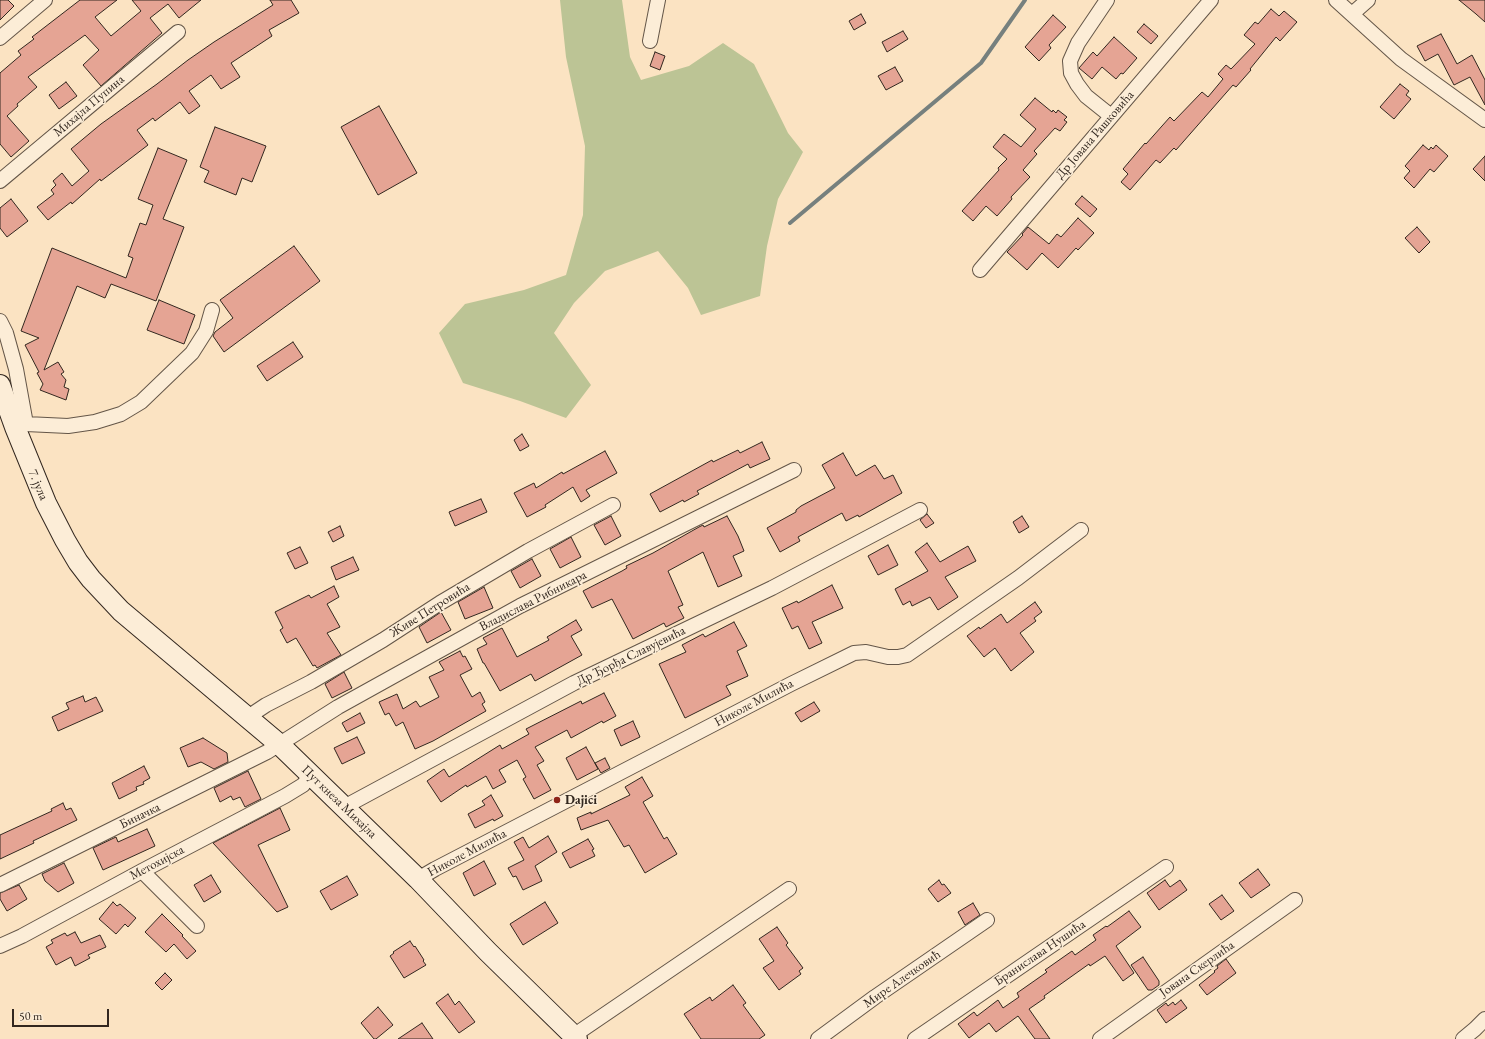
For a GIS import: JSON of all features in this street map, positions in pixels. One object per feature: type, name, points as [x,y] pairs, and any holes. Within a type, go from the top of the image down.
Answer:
[{"type":"main road","name":"7. јула","points":[[0,384],[20,425],[34,477],[52,517],[78,562],[90,578]]},
{"type":"main road","name":"Пут кнеза Михајла","points":[[90,578],[121,611],[279,744],[418,879],[488,952],[575,1037]]},
{"type":"street","points":[[0,38],[45,0]]},
{"type":"street","points":[[650,41],[658,0]]},
{"type":"street","points":[[1107,0],[1078,43],[1070,60],[1071,73],[1077,84],[1086,96],[1111,116]]},
{"type":"street","name":"Др Јована Рашковића","points":[[980,270],[1211,0]]},
{"type":"street","points":[[1336,0],[1401,59],[1485,120]]},
{"type":"street","points":[[1352,14],[1368,0]]},
{"type":"street","name":"Михајла Пупина","points":[[2,175],[178,32]]},
{"type":"street","points":[[0,321],[6,333],[16,369],[20,425],[68,426],[121,414],[141,402],[192,353],[206,330],[212,310]]},
{"type":"street","name":"Владислава Рибникара","points":[[279,744],[338,707],[520,606],[794,470]]},
{"type":"street","name":"Живе Петровића","points":[[248,717],[266,705],[311,682],[383,640],[440,603],[528,551],[613,505]]},
{"type":"street","name":"Др Ђорђа Славујевића","points":[[344,807],[574,683],[772,588],[920,510]]},
{"type":"street","name":"Николе Милића","points":[[418,879],[791,684],[854,653],[866,652],[888,657],[906,655],[1018,578],[1081,530]]},
{"type":"street","name":"Биначка","points":[[0,885],[267,752],[279,744]]},
{"type":"street","name":"Метохијска","points":[[0,946],[22,936],[285,796],[303,785],[311,775]]},
{"type":"street","name":"Бранислава Нушића","points":[[915,1039],[1166,867]]},
{"type":"street","points":[[142,871],[197,926]]},
{"type":"street","points":[[575,1037],[789,888]]},
{"type":"street","name":"Јована Скерлића","points":[[1100,1039],[1295,900]]},
{"type":"street","name":"Мире Алечковић","points":[[818,1039],[874,997],[986,920]]},
{"type":"street","points":[[1463,1039],[1485,1019]]},
{"type":"green space","points":[[560,0],[622,0],[630,57],[641,80],[689,66],[723,43],[754,64],[788,133],[803,152],[778,199],[767,246],[760,296],[701,315],[688,288],[658,251],[605,271],[574,303],[554,333],[591,385],[566,418],[520,401],[463,383],[439,333],[465,304],[524,290],[566,275],[583,215],[585,146],[566,57]]},
{"type":"building","points":[[0,0],[8,0],[14,6],[0,20]]},
{"type":"building","points":[[80,0],[117,0],[95,17],[111,36],[141,11],[132,0],[201,0],[179,18],[168,4],[150,18],[162,33],[101,86],[83,65],[99,50],[85,35],[28,77],[37,87],[17,104],[18,106],[7,116],[29,141],[11,157],[0,144],[0,73],[21,55],[18,51],[34,39],[32,37]]},
{"type":"building","points":[[270,0],[291,0],[299,13],[269,30],[272,36],[231,63],[240,77],[221,89],[211,75],[189,91],[200,106],[189,114],[180,102],[155,121],[153,118],[137,130],[148,145],[101,181],[100,179],[72,204],[71,202],[48,220],[37,207],[54,194],[51,190],[56,185],[53,181],[62,173],[72,186],[89,171],[71,149],[101,124],[188,60],[273,5]]},
{"type":"building","points":[[1459,0],[1485,0],[1485,22],[1476,14]]},
{"type":"building","points":[[1271,9],[1279,16],[1284,11],[1297,22],[1280,41],[1276,37],[1236,87],[1233,85],[1176,150],[1174,148],[1160,163],[1156,160],[1130,190],[1121,182],[1128,174],[1123,169],[1170,117],[1174,121],[1202,92],[1208,97],[1223,79],[1218,74],[1226,65],[1231,69],[1255,44],[1244,35],[1255,22],[1258,24]]},
{"type":"building","points":[[861,14],[866,23],[854,30],[849,21]]},
{"type":"building","points":[[1053,15],[1066,27],[1049,45],[1051,48],[1039,61],[1025,47]]},
{"type":"building","points":[[1144,24],[1158,36],[1151,44],[1137,32]]},
{"type":"building","points":[[903,31],[908,39],[887,52],[882,42]]},
{"type":"building","points":[[1441,34],[1457,64],[1472,55],[1485,80],[1485,105],[1470,77],[1454,85],[1438,54],[1425,61],[1417,46]]},
{"type":"building","points":[[1114,37],[1137,58],[1123,74],[1121,73],[1116,79],[1102,67],[1092,79],[1079,68],[1093,52],[1097,56]]},
{"type":"building","points":[[655,52],[665,56],[660,70],[650,66]]},
{"type":"building","points":[[895,67],[903,81],[886,90],[878,76]]},
{"type":"building","points":[[66,82],[77,96],[59,109],[49,95]]},
{"type":"building","points":[[1400,84],[1409,91],[1406,95],[1411,99],[1394,119],[1380,107]]},
{"type":"building","points":[[1035,98],[1052,112],[1053,110],[1056,113],[1058,110],[1067,117],[1064,120],[1067,122],[1060,131],[1055,128],[1034,151],[1037,154],[1023,170],[1030,177],[1011,197],[1012,199],[997,216],[986,206],[973,221],[962,211],[1007,159],[993,147],[1004,134],[1021,147],[1036,129],[1020,115]]},
{"type":"building","points":[[379,106],[417,173],[378,195],[341,127]]},
{"type":"building","points":[[215,127],[266,146],[252,182],[242,178],[236,195],[204,182],[209,171],[200,167]]},
{"type":"building","points":[[1423,145],[1429,150],[1431,147],[1433,149],[1436,145],[1448,156],[1434,172],[1430,169],[1414,188],[1404,178],[1410,171],[1405,166]]},
{"type":"building","points":[[158,148],[187,160],[163,219],[184,227],[156,301],[111,284],[105,298],[77,286],[44,370],[58,362],[64,372],[61,374],[66,380],[64,387],[69,389],[66,400],[40,390],[43,384],[37,373],[39,372],[25,345],[39,338],[21,331],[52,248],[126,278],[133,258],[128,256],[140,223],[146,225],[153,205],[138,199]]},
{"type":"building","points":[[1485,156],[1485,181],[1473,169]]},
{"type":"building","points":[[1082,196],[1097,209],[1090,217],[1075,204]]},
{"type":"building","points":[[11,199],[28,221],[7,237],[0,228],[0,208]]},
{"type":"building","points":[[1078,218],[1094,233],[1078,250],[1076,248],[1058,268],[1042,253],[1027,270],[1007,252],[1023,235],[1022,234],[1028,227],[1049,244],[1057,234],[1061,237]]},
{"type":"building","points":[[1417,227],[1430,242],[1419,253],[1405,238]]},
{"type":"building","points":[[294,246],[320,281],[224,352],[213,336],[215,332],[233,318],[220,300]]},
{"type":"building","points":[[159,300],[195,315],[184,344],[147,330]]},
{"type":"building","points":[[293,342],[303,357],[267,381],[257,366]]},
{"type":"building","points":[[522,434],[529,446],[520,451],[514,440]]},
{"type":"building","points":[[762,442],[770,459],[750,468],[748,464],[697,491],[699,494],[684,502],[683,500],[660,512],[650,494],[712,460],[713,462],[738,450],[740,453]]},
{"type":"building","points":[[605,451],[617,473],[586,490],[590,496],[581,502],[573,487],[545,505],[546,507],[527,517],[514,493],[534,483],[536,488],[562,472],[563,474]]},
{"type":"building","points":[[843,453],[856,476],[875,465],[884,479],[893,475],[902,493],[859,517],[858,515],[846,521],[842,513],[798,537],[800,541],[780,552],[767,528],[796,512],[796,510],[801,506],[835,488],[822,465]]},
{"type":"building","points":[[481,499],[487,512],[455,526],[449,512]]},
{"type":"building","points":[[927,514],[934,523],[926,528],[920,520]]},
{"type":"building","points":[[611,516],[621,536],[605,545],[594,525]]},
{"type":"building","points":[[727,516],[744,551],[733,556],[742,576],[718,587],[703,552],[668,571],[683,605],[678,607],[684,618],[666,627],[664,623],[633,639],[612,599],[592,608],[583,591],[622,571],[627,568],[626,566],[653,553],[699,527],[703,525],[704,527]]},
{"type":"building","points":[[1022,516],[1029,527],[1019,533],[1013,522]]},
{"type":"building","points":[[340,526],[344,536],[333,542],[328,532]]},
{"type":"building","points":[[571,537],[581,557],[560,568],[550,549]]},
{"type":"building","points":[[927,543],[940,562],[968,546],[976,561],[945,577],[958,597],[938,610],[930,597],[912,606],[910,601],[903,605],[895,589],[928,571],[915,552]]},
{"type":"building","points":[[888,545],[898,565],[878,575],[868,556]]},
{"type":"building","points":[[300,547],[308,563],[295,569],[287,553]]},
{"type":"building","points":[[353,557],[359,570],[336,580],[331,567]]},
{"type":"building","points":[[532,559],[541,576],[520,588],[511,571]]},
{"type":"building","points":[[832,585],[843,608],[812,622],[822,643],[809,649],[798,626],[792,629],[782,608],[797,601],[798,603]]},
{"type":"building","points":[[334,586],[339,597],[327,604],[340,627],[327,633],[341,655],[317,668],[315,665],[313,666],[296,638],[287,643],[280,630],[283,628],[275,612],[309,595],[311,598]]},
{"type":"building","points":[[484,587],[493,608],[465,619],[458,602]]},
{"type":"building","points":[[1035,602],[1042,612],[1034,618],[1036,621],[1020,633],[1034,652],[1011,671],[995,648],[984,657],[967,636],[1001,614],[1007,623]]},
{"type":"building","points":[[441,612],[451,630],[427,643],[419,627]]},
{"type":"building","points":[[576,620],[582,630],[571,636],[582,655],[535,681],[531,674],[500,691],[483,663],[477,649],[487,644],[483,638],[502,628],[517,657],[549,640],[547,637]]},
{"type":"building","points":[[734,622],[747,646],[737,651],[748,676],[726,686],[731,695],[685,718],[659,664],[686,652],[682,645],[703,634],[705,637]]},
{"type":"building","points":[[460,651],[463,657],[465,656],[472,669],[460,675],[472,697],[480,692],[485,702],[482,704],[486,711],[433,741],[415,749],[403,722],[396,726],[389,713],[385,715],[379,702],[397,694],[403,709],[416,701],[420,707],[439,697],[429,677],[444,670],[439,662]]},
{"type":"building","points":[[344,672],[352,688],[332,698],[325,684]]},
{"type":"building","points":[[604,693],[616,716],[603,723],[602,721],[571,738],[567,730],[535,747],[544,761],[537,765],[551,790],[534,799],[523,779],[526,777],[517,760],[499,770],[506,782],[493,789],[486,776],[467,787],[466,785],[441,802],[427,781],[444,769],[449,777],[500,745],[502,749],[529,734],[526,729],[581,701],[582,704]]},
{"type":"building","points":[[83,696],[85,702],[96,697],[103,711],[58,731],[52,717],[69,709],[66,703]]},
{"type":"building","points":[[814,702],[820,711],[801,722],[795,713]]},
{"type":"building","points":[[360,713],[365,723],[347,732],[342,723]]},
{"type":"building","points":[[633,721],[640,737],[621,746],[614,730]]},
{"type":"building","points":[[357,737],[365,753],[342,764],[334,748]]},
{"type":"building","points":[[203,738],[227,753],[228,762],[214,769],[201,762],[188,767],[180,748]]},
{"type":"building","points":[[586,747],[598,769],[577,780],[566,758]]},
{"type":"building","points":[[605,758],[610,768],[601,773],[595,763]]},
{"type":"building","points":[[144,766],[150,778],[143,782],[144,784],[136,787],[137,790],[119,799],[112,783]]},
{"type":"building","points":[[248,771],[261,799],[245,807],[240,797],[233,800],[231,796],[220,802],[214,788]]},
{"type":"building","points":[[642,777],[653,796],[643,802],[664,839],[667,837],[677,854],[645,873],[629,845],[624,847],[608,820],[581,830],[577,818],[591,812],[591,814],[630,795],[625,787]]},
{"type":"building","points":[[491,795],[503,816],[475,828],[468,814],[485,805],[482,801]]},
{"type":"building","points":[[63,803],[66,810],[71,808],[77,820],[0,859],[0,835],[52,811],[51,809]]},
{"type":"building","points":[[280,808],[290,830],[258,845],[288,907],[277,912],[213,843]]},
{"type":"building","points":[[147,829],[155,846],[103,870],[93,848],[116,837],[118,842]]},
{"type":"building","points":[[548,836],[557,852],[535,866],[542,881],[523,890],[516,876],[513,877],[508,868],[524,860],[514,842],[523,837],[529,848]]},
{"type":"building","points":[[588,839],[594,849],[592,850],[595,856],[570,868],[562,853]]},
{"type":"building","points":[[484,861],[496,884],[474,896],[463,873]]},
{"type":"building","points":[[64,863],[74,883],[58,892],[45,881],[42,874]]},
{"type":"building","points":[[1258,869],[1270,885],[1251,898],[1239,883]]},
{"type":"building","points":[[211,875],[221,892],[204,902],[194,885]]},
{"type":"building","points":[[347,876],[358,895],[331,910],[320,891]]},
{"type":"building","points":[[939,880],[951,893],[938,902],[928,889]]},
{"type":"building","points":[[1165,880],[1170,887],[1180,880],[1187,890],[1159,910],[1147,893]]},
{"type":"building","points":[[19,885],[27,899],[7,911],[0,899],[0,893]]},
{"type":"building","points":[[1222,895],[1234,911],[1221,920],[1209,904]]},
{"type":"building","points":[[113,902],[117,906],[120,904],[136,918],[128,927],[125,924],[116,934],[99,919]]},
{"type":"building","points":[[545,902],[558,923],[523,945],[510,924]]},
{"type":"building","points":[[973,903],[980,915],[965,925],[958,912]]},
{"type":"building","points":[[1129,911],[1141,927],[1116,946],[1134,973],[1123,981],[1105,956],[1090,966],[1089,964],[1044,996],[1045,998],[1029,1009],[1050,1039],[1035,1039],[1018,1016],[996,1032],[989,1023],[969,1038],[958,1024],[974,1012],[977,1016],[998,1000],[1003,1008],[1019,997],[1017,993],[1047,972],[1045,970],[1072,951],[1075,955],[1096,940],[1093,935]]},
{"type":"building","points":[[162,914],[183,935],[182,936],[196,951],[187,959],[174,944],[166,952],[145,932]]},
{"type":"building","points":[[777,927],[788,943],[786,945],[803,968],[799,971],[801,974],[779,990],[763,968],[774,961],[759,939]]},
{"type":"building","points":[[75,932],[81,943],[100,935],[106,947],[88,955],[90,958],[75,966],[71,957],[56,965],[46,947],[53,943],[51,940],[65,933],[67,936]]},
{"type":"building","points":[[410,941],[414,947],[415,946],[426,965],[404,978],[390,956],[394,953],[393,952]]},
{"type":"building","points":[[1143,957],[1159,981],[1159,985],[1152,990],[1148,990],[1131,965]]},
{"type":"building","points":[[1226,959],[1236,973],[1207,995],[1199,985],[1215,972],[1214,971],[1218,968],[1217,966]]},
{"type":"building","points":[[165,973],[172,980],[162,990],[155,983]]},
{"type":"building","points":[[733,985],[746,1003],[743,1005],[765,1035],[759,1039],[701,1039],[684,1014],[710,997],[712,1001]]},
{"type":"building","points":[[448,994],[455,1005],[459,1001],[475,1022],[459,1033],[436,1003]]},
{"type":"building","points":[[1181,1000],[1187,1008],[1166,1023],[1157,1010],[1166,1003],[1168,1006],[1173,1002],[1175,1005]]},
{"type":"building","points":[[378,1007],[393,1025],[374,1039],[361,1023]]},
{"type":"building","points":[[422,1023],[433,1039],[398,1039]]},
{"type":"waterway","points":[[790,223],[981,63],[1025,0]]},
{"type":"place","name":"Dajici","points":[[557,800]]}]
